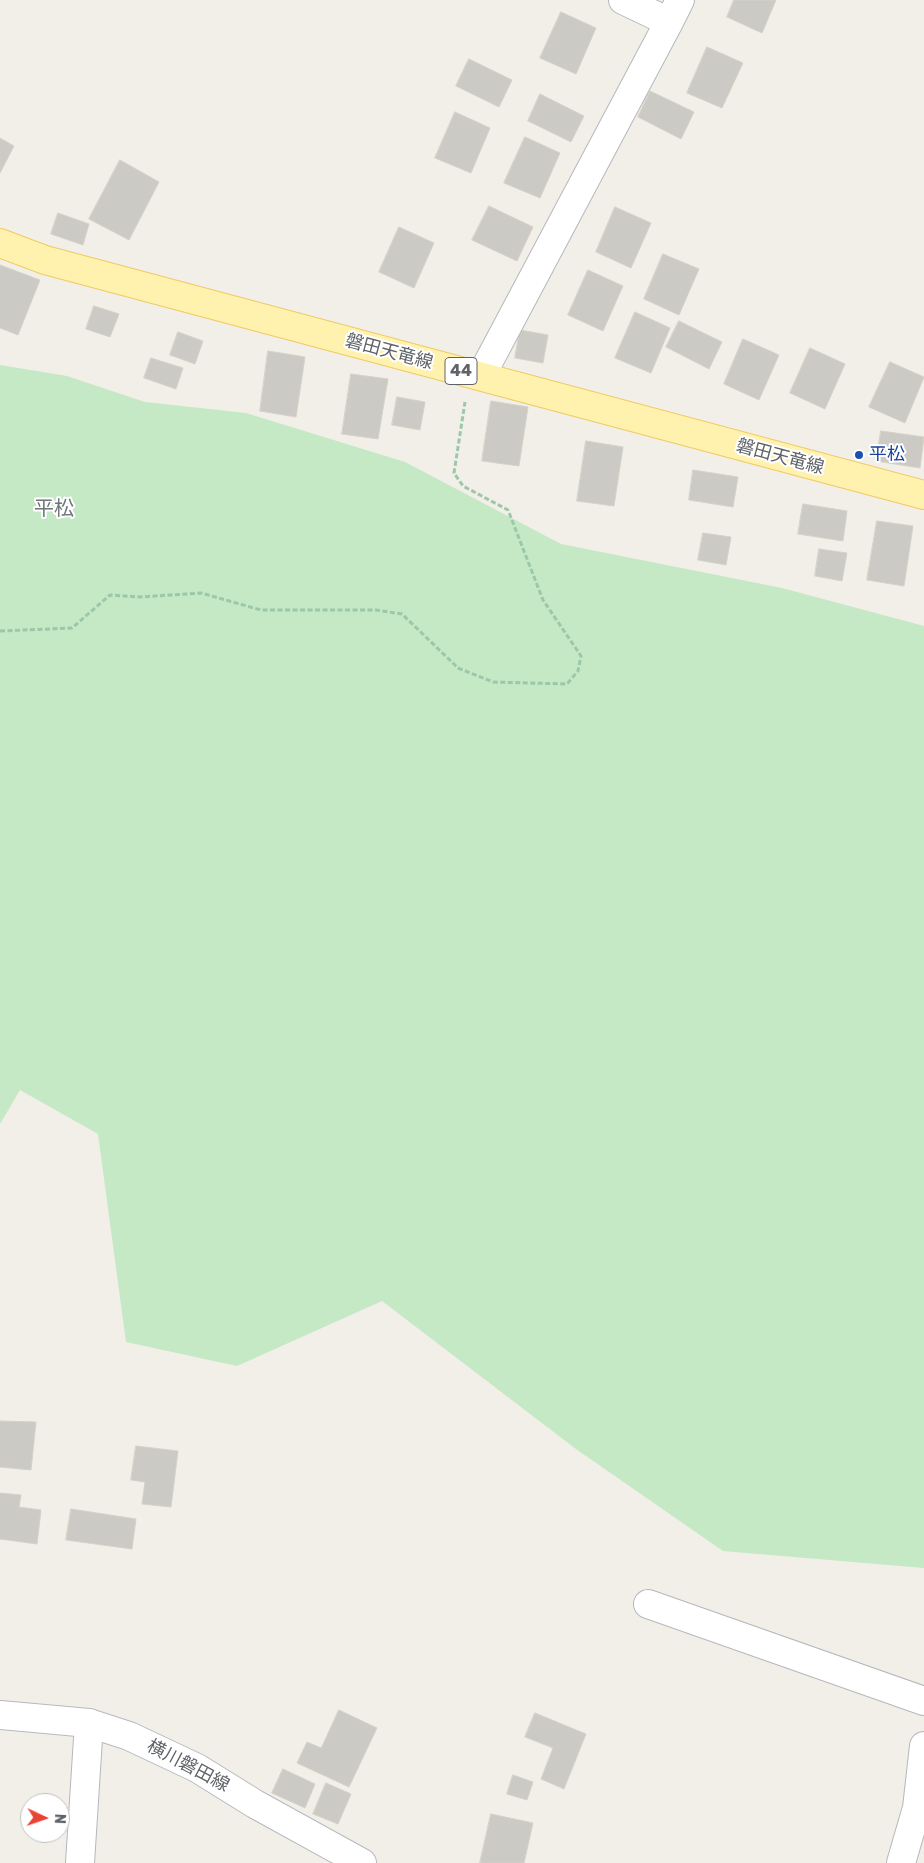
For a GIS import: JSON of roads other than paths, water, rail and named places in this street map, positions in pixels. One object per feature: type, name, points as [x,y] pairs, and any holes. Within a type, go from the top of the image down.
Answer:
[{"type":"main road","name":"磐田天竜線","points":[[0,243],[45,260],[924,495]]},
{"type":"street","points":[[481,376],[674,11],[623,0]]},
{"type":"street","points":[[648,1604],[924,1701]]},
{"type":"street","name":"横川磐田線","points":[[0,1715],[89,1723],[129,1736],[198,1768],[255,1804],[362,1863]]},
{"type":"street","points":[[80,1863],[89,1723]]},
{"type":"street","points":[[901,1863],[917,1808],[924,1746]]},
{"type":"place","name":"平松","points":[[859,455]]},
{"type":"district","name":"平松","points":[[54,509]]}]
